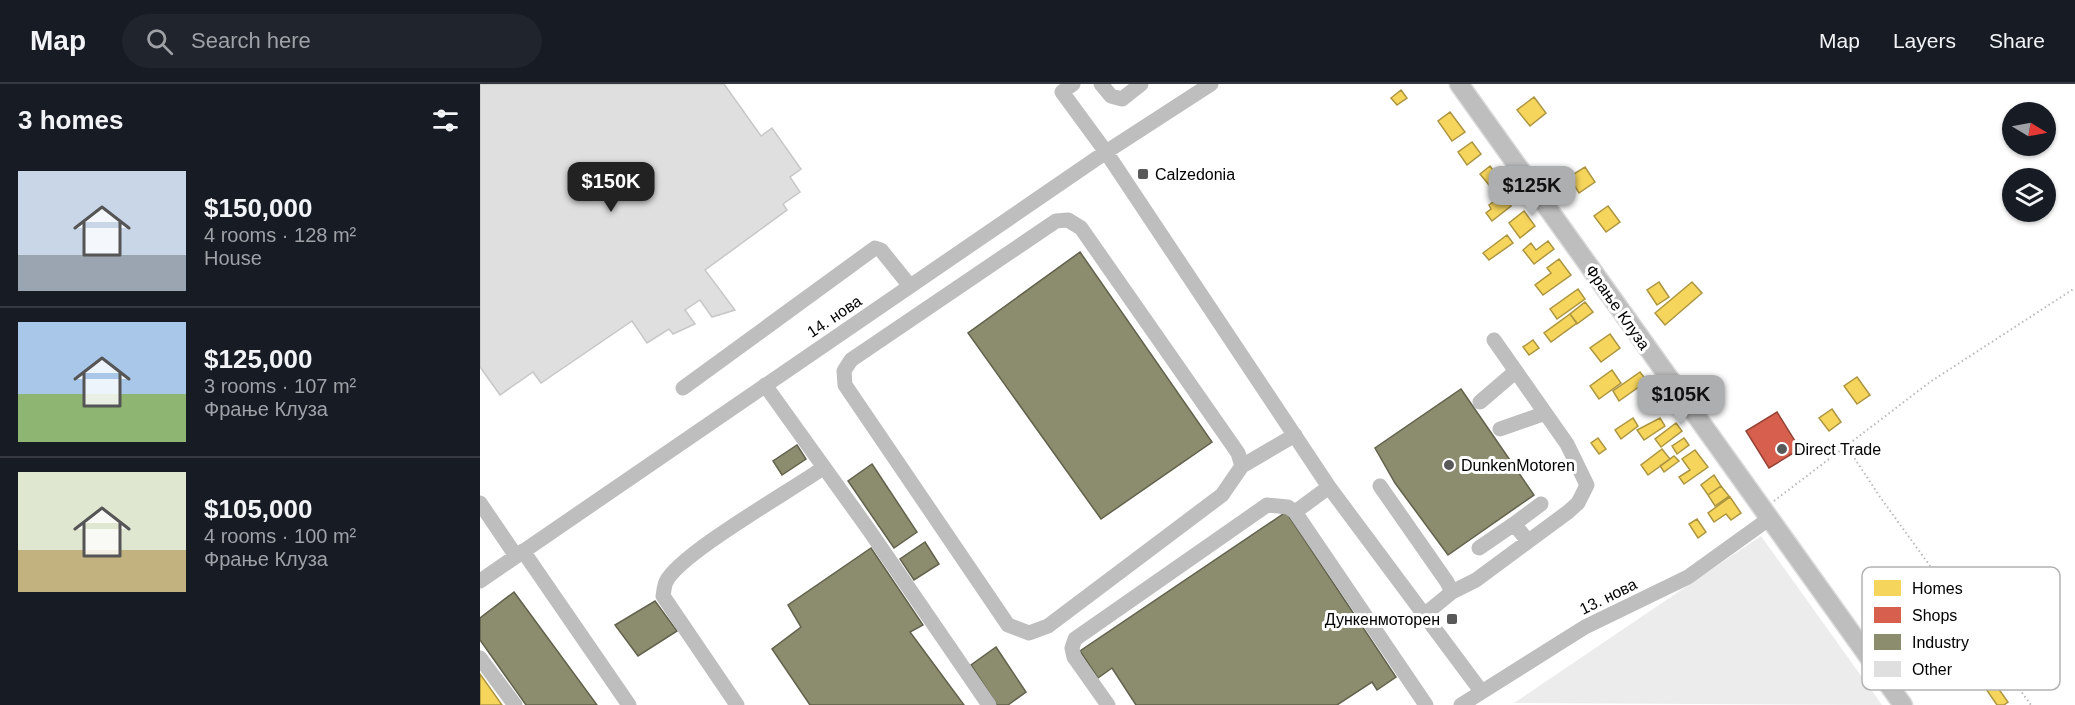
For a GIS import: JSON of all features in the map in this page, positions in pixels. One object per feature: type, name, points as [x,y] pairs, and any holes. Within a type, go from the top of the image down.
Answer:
[{"type":"main road","name":"Фрање Клуза","points":[[1459,84],[1862,647]]},
{"type":"main road","name":"Фрање Клуза","points":[[1893,690],[1904,705]]},
{"type":"lane","points":[[1073,84],[1062,92],[1106,152],[1329,487],[1480,691]]},
{"type":"lane","points":[[1101,84],[1111,96],[1122,99],[1140,84]]},
{"type":"lane","name":"14. нова","points":[[480,581],[1106,152],[1211,84]]},
{"type":"lane","points":[[1242,466],[1238,453],[1081,228],[1068,220],[1056,221],[851,360],[844,371],[845,385],[1008,625],[1029,633],[1048,626],[1184,526],[1221,495],[1242,466],[1295,435]]},
{"type":"lane","points":[[683,388],[875,248],[881,250],[910,286]]},
{"type":"lane","points":[[1424,615],[1452,592],[1476,580],[1578,503],[1587,485],[1567,444],[1543,414],[1494,340]]},
{"type":"lane","points":[[1480,402],[1515,372]]},
{"type":"lane","points":[[765,385],[809,443],[823,468],[869,530],[988,705]]},
{"type":"lane","points":[[1500,429],[1543,414]]},
{"type":"lane","points":[[738,705],[663,596],[666,582],[678,568],[712,541],[823,468]]},
{"type":"lane","points":[[1380,486],[1452,592]]},
{"type":"lane","points":[[1295,512],[1329,487]]},
{"type":"lane","points":[[480,503],[629,705]]},
{"type":"lane","points":[[1479,548],[1541,504]]},
{"type":"lane","points":[[1108,705],[1074,657],[1072,648],[1075,639],[1267,505],[1288,507],[1295,512],[1426,705]]},
{"type":"lane","name":"13. нова","points":[[1461,705],[1585,627],[1688,577],[1766,514]]},
{"type":"lane","points":[[1514,524],[1528,541]]},
{"type":"lane","points":[[480,658],[515,705]]},
{"type":"path","points":[[1766,514],[1930,382],[2075,288]]},
{"type":"path","points":[[1847,447],[1931,567]]},
{"type":"path","points":[[2020,690],[2031,705]]},
{"type":"shaded area","points":[[1761,536],[1862,677],[1862,690],[1871,690],[1882,705],[1514,703]]},
{"type":"building: Homes","points":[[1401,90],[1407,98],[1397,105],[1391,98]]},
{"type":"building: Homes","points":[[1534,97],[1546,113],[1530,126],[1517,110]]},
{"type":"building: Homes","points":[[1450,112],[1465,132],[1452,141],[1438,121]]},
{"type":"building: Homes","points":[[1472,142],[1481,154],[1467,165],[1458,152]]},
{"type":"building: Homes","points":[[1490,166],[1499,178],[1489,185],[1480,174]]},
{"type":"building: Homes","points":[[1585,167],[1595,182],[1579,193],[1569,177]]},
{"type":"building: Homes","points":[[1505,198],[1511,206],[1492,221],[1486,213],[1491,209],[1489,205],[1496,200],[1499,203]]},
{"type":"building: Homes","points":[[1608,206],[1620,222],[1606,232],[1594,216]]},
{"type":"building: Homes","points":[[1524,211],[1535,226],[1520,238],[1509,223]]},
{"type":"building: Homes","points":[[1507,235],[1513,243],[1489,260],[1483,253]]},
{"type":"building: Homes","points":[[1548,241],[1554,249],[1534,264],[1523,250],[1531,243],[1536,250]]},
{"type":"building: Homes","points":[[1559,259],[1571,275],[1543,295],[1535,285],[1551,273],[1547,268]]},
{"type":"building: Homes","points":[[1659,282],[1669,297],[1657,305],[1647,290]]},
{"type":"building: Homes","points":[[1692,282],[1702,293],[1665,325],[1655,313]]},
{"type":"building: Homes","points":[[1578,289],[1585,299],[1557,319],[1550,309]]},
{"type":"building: Homes","points":[[1585,302],[1593,312],[1577,324],[1570,314]]},
{"type":"building: Homes","points":[[1570,314],[1577,323],[1551,342],[1544,333]]},
{"type":"building: Homes","points":[[1610,334],[1620,348],[1601,362],[1590,348]]},
{"type":"building: Homes","points":[[1533,340],[1539,348],[1529,355],[1523,347]]},
{"type":"building: Homes","points":[[1612,370],[1621,383],[1599,399],[1590,386]]},
{"type":"building: Homes","points":[[1640,372],[1647,381],[1619,401],[1613,391]]},
{"type":"building: Homes","points":[[1857,377],[1870,395],[1857,404],[1844,386]]},
{"type":"building: Homes","points":[[1647,381],[1654,391],[1646,396],[1639,387]]},
{"type":"building: Homes","points":[[1832,409],[1841,422],[1829,431],[1819,418]]},
{"type":"building: Homes","points":[[1633,418],[1638,426],[1621,439],[1615,430]]},
{"type":"building: Homes","points":[[1660,418],[1665,426],[1644,440],[1637,430]]},
{"type":"building: Homes","points":[[1676,423],[1682,431],[1661,447],[1655,439]]},
{"type":"building: Homes","points":[[1598,438],[1606,449],[1599,454],[1591,443]]},
{"type":"building: Homes","points":[[1684,438],[1689,445],[1677,454],[1672,446]]},
{"type":"building: Homes","points":[[1662,449],[1670,459],[1648,475],[1641,465]]},
{"type":"building: Homes","points":[[1695,450],[1708,467],[1684,484],[1679,477],[1690,470],[1682,459]]},
{"type":"building: Homes","points":[[1674,456],[1679,461],[1664,472],[1660,466]]},
{"type":"building: Homes","points":[[1714,475],[1721,486],[1708,495],[1701,485]]},
{"type":"building: Homes","points":[[1721,486],[1729,496],[1715,506],[1708,495]]},
{"type":"building: Homes","points":[[1730,497],[1741,513],[1731,520],[1726,514],[1714,522],[1708,513]]},
{"type":"building: Homes","points":[[1697,519],[1706,532],[1698,538],[1689,524]]},
{"type":"building: Homes","points":[[480,674],[502,705],[480,705]]},
{"type":"building: Homes","points":[[1987,690],[1999,690],[2008,702],[2004,705],[1997,705]]},
{"type":"building: Shops","points":[[1777,412],[1800,449],[1769,468],[1746,431]]},
{"type":"building: Industry","points":[[1080,252],[1212,442],[1101,519],[968,333]]},
{"type":"building: Industry","name":"DunkenMotoren","points":[[1461,389],[1534,495],[1448,555],[1395,483],[1375,448]]},
{"type":"building: Industry","points":[[797,445],[806,459],[782,475],[773,461]]},
{"type":"building: Industry","points":[[872,464],[917,532],[894,548],[848,481]]},
{"type":"building: Industry","points":[[1286,512],[1396,677],[1377,690],[1372,682],[1337,705],[1136,705],[1112,668],[1098,678],[1080,651]]},
{"type":"building: Industry","points":[[925,542],[939,564],[914,580],[900,559]]},
{"type":"building: Industry","points":[[871,548],[923,625],[910,632],[964,705],[810,705],[772,649],[801,627],[788,605]]},
{"type":"building: Industry","points":[[514,592],[597,705],[526,705],[480,640],[480,618]]},
{"type":"building: Industry","points":[[655,601],[677,631],[638,656],[615,625]]},
{"type":"building: Industry","points":[[996,647],[1026,692],[1008,705],[997,705],[971,665]]},
{"type":"building: Other","points":[[480,84],[724,84],[761,136],[772,128],[801,169],[790,177],[800,192],[783,204],[787,210],[705,270],[735,310],[712,317],[700,300],[685,310],[695,324],[673,334],[669,329],[647,343],[632,321],[541,383],[533,372],[500,395],[480,367]]},
{"type":"place","name":"Calzedonia","points":[[1143,174]]},
{"type":"place","name":"Direct Trade","points":[[1782,449]]},
{"type":"place","name":"DunkenMotoren","points":[[1449,465]]},
{"type":"place","name":"Дункенмоторен","points":[[1452,619]]}]
